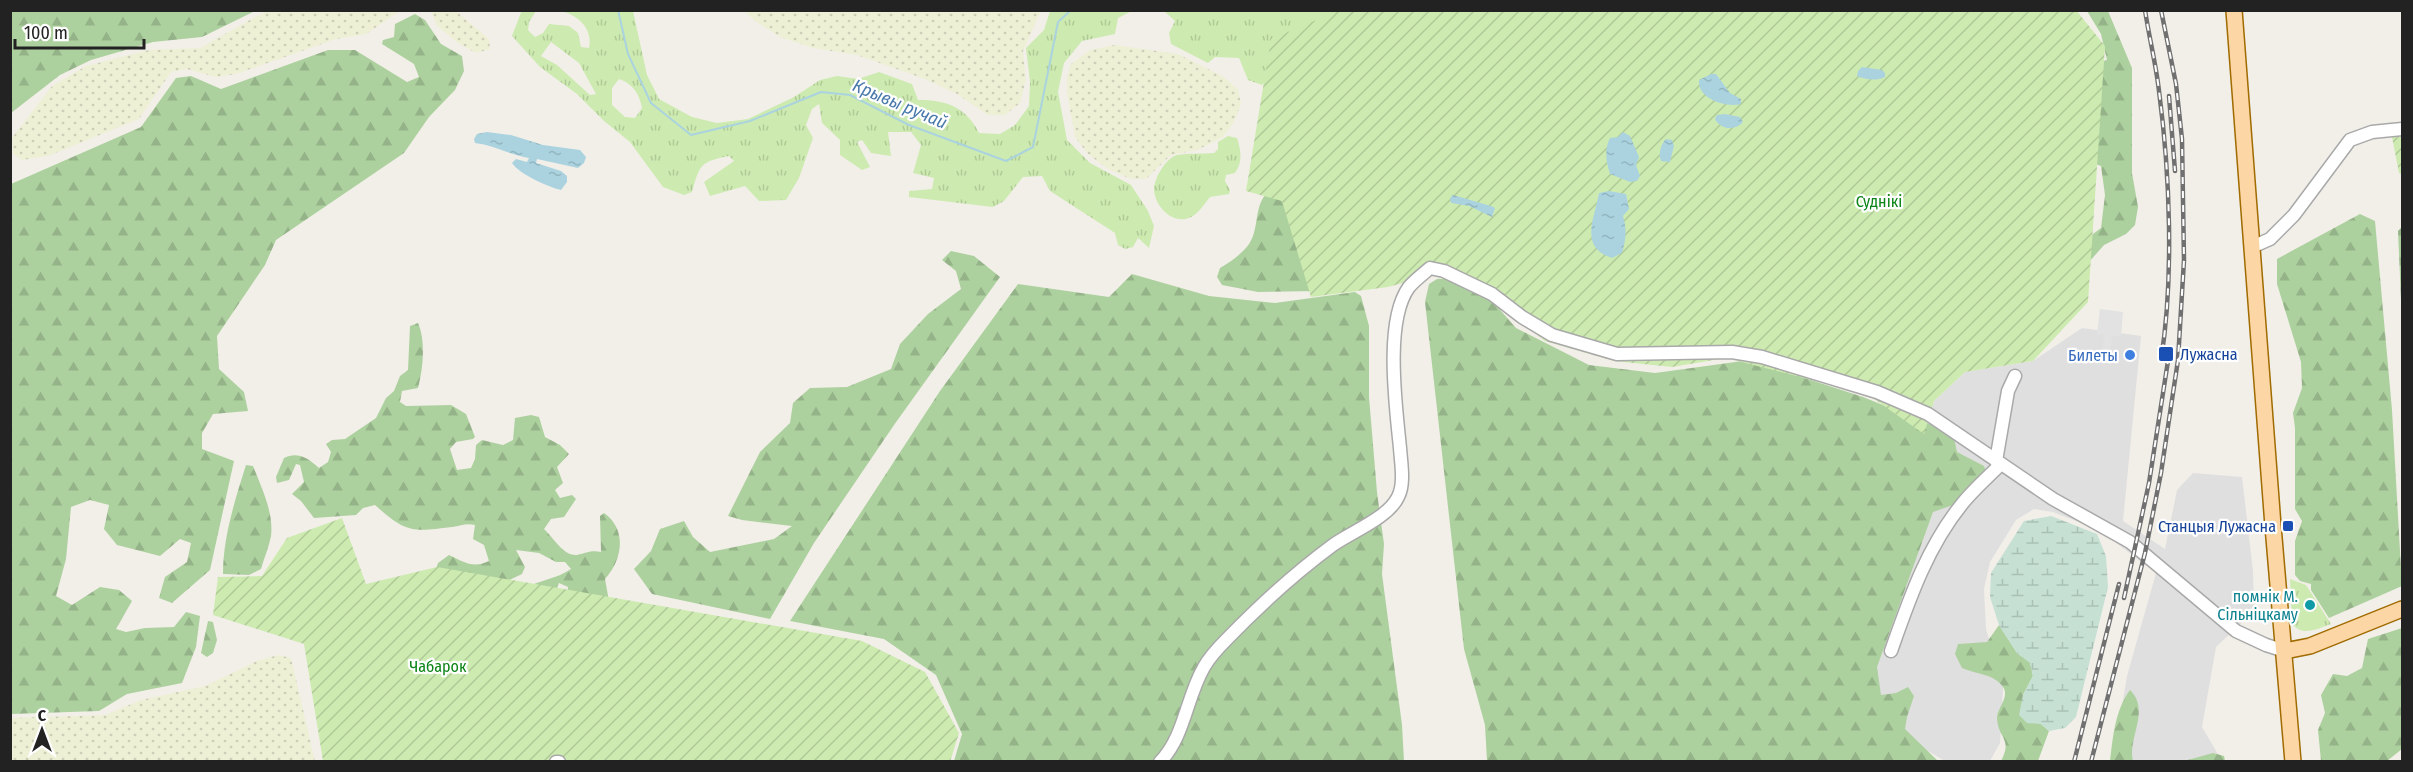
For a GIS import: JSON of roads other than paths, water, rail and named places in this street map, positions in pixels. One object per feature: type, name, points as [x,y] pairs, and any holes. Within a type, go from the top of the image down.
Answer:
[{"type":"main road","points":[[2234,10],[2272,526],[2285,651],[2293,762]]},
{"type":"main road","points":[[2285,651],[2310,646],[2403,609]]},
{"type":"street","points":[[2252,247],[2270,239],[2294,215],[2350,140],[2372,132],[2403,129]]},
{"type":"street","points":[[1160,762],[1172,749],[1204,667],[1226,640],[1294,577],[1334,544],[1380,515],[1400,496],[1402,472],[1395,391],[1395,341],[1399,309],[1410,287],[1430,268],[1444,271],[1492,294],[1522,317],[1552,335],[1617,354],[1732,352],[1762,357],[1877,392],[1928,414],[2053,499],[2130,542],[2236,631],[2285,651]]},
{"type":"street","points":[[1892,651],[1913,588],[1935,547],[1962,504],[1998,462],[2008,391],[2015,376]]},
{"type":"water","points":[[1862,67],[1882,70],[1885,77],[1871,80],[1857,76]]},
{"type":"water","points":[[1716,74],[1730,93],[1741,99],[1741,104],[1728,105],[1707,97],[1700,87],[1699,80]]},
{"type":"water","points":[[1717,115],[1740,117],[1743,122],[1736,127],[1724,127],[1715,119]]},
{"type":"water","points":[[487,132],[511,135],[543,145],[580,150],[586,157],[584,163],[578,168],[537,159],[536,163],[561,171],[567,176],[567,182],[561,190],[534,180],[512,163],[516,159],[527,162],[529,158],[475,143],[474,139],[477,134]]},
{"type":"water","points":[[1623,132],[1630,136],[1639,157],[1636,165],[1640,176],[1637,181],[1630,182],[1610,174],[1606,156],[1608,142],[1610,138],[1618,137]]},
{"type":"water","points":[[1666,139],[1672,140],[1674,146],[1670,162],[1661,161],[1660,158],[1660,149]]},
{"type":"water","points":[[1609,191],[1626,194],[1629,209],[1623,216],[1626,234],[1622,253],[1612,258],[1595,247],[1591,232],[1599,193]]},
{"type":"water","points":[[1453,195],[1495,208],[1492,217],[1469,206],[1451,203],[1450,198]]},
{"type":"waterway","name":"Крывы ручай","points":[[618,10],[628,54],[651,103],[691,135],[750,121],[821,92],[850,95],[909,125],[1006,161],[1033,147],[1058,22],[1071,10]]},
{"type":"railway","points":[[2145,10],[2159,91],[2168,191],[2168,295],[2161,360]]},
{"type":"railway","points":[[2091,762],[2145,553],[2161,473],[2178,360],[2184,260],[2182,139],[2176,84],[2161,10]]},
{"type":"railway","points":[[2169,96],[2175,171]]},
{"type":"railway","points":[[2124,598],[2149,483],[2170,348]]},
{"type":"railway","points":[[2074,762],[2119,584]]},
{"type":"place","name":"Лужасна","points":[[2166,354]]},
{"type":"place","name":"Билеты","points":[[2130,355]]},
{"type":"place","name":"Станцыя Лужасна","points":[[2288,526]]},
{"type":"place","name":"помнік М. Сільніцкаму","points":[[2310,605]]},
{"type":"park label","name":"Суднікі","points":[[1879,201]]},
{"type":"park label","name":"Чабарок","points":[[438,666]]}]
